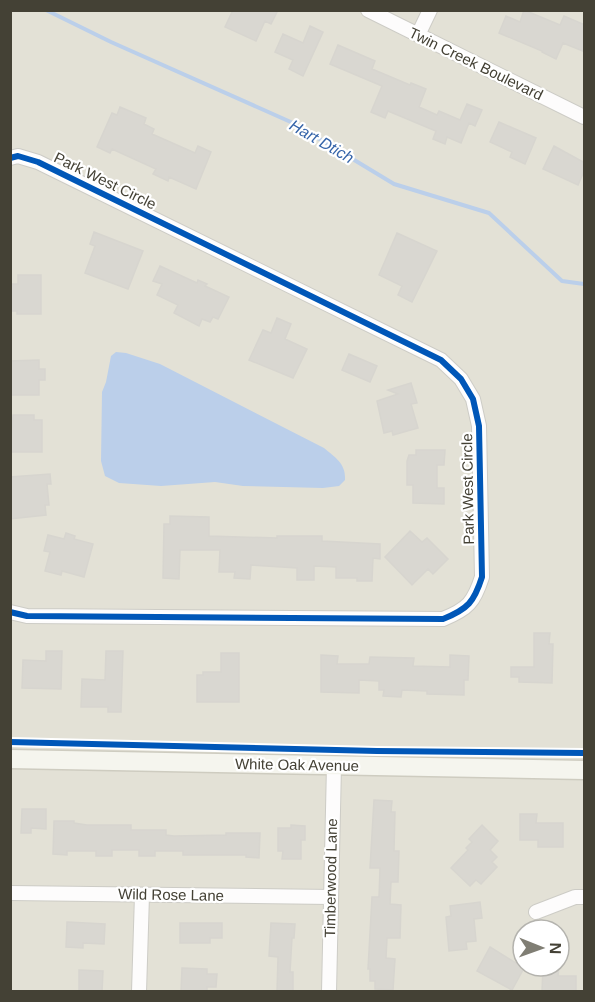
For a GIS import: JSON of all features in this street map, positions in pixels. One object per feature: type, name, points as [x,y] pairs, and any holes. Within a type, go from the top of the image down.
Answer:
[{"type":"street","name":"Twin Creek Boulevard","points":[[368,10],[585,117]]},
{"type":"street","points":[[418,35],[430,10]]},
{"type":"street","name":"Park West Circle","points":[[10,158],[18,156],[38,162],[441,360],[460,379],[473,399],[479,426],[482,577],[476,594],[464,610],[443,619],[27,616],[10,612]]},
{"type":"street","name":"White Oak Avenue","points":[[10,759],[585,770]]},
{"type":"street","name":"Timberwood Lane","points":[[329,992],[334,765]]},
{"type":"street","name":"Wild Rose Lane","points":[[10,892],[331,897]]},
{"type":"street","points":[[139,992],[142,895]]},
{"type":"street","points":[[536,912],[575,897],[585,897]]},
{"type":"shaded area","points":[[10,11],[584,11],[584,991],[11,991]]},
{"type":"water","points":[[116,352],[160,364],[324,448],[342,465],[345,480],[339,486],[323,488],[243,486],[215,482],[161,486],[119,483],[105,476],[101,461],[102,392],[111,356]]},
{"type":"building","points":[[233,10],[278,10],[271,24],[265,21],[256,41],[225,27]]},
{"type":"building","points":[[524,10],[560,25],[564,16],[585,25],[585,52],[563,43],[556,59],[499,33],[506,16],[520,22]]},
{"type":"building","points":[[310,26],[323,32],[303,76],[289,69],[293,60],[275,52],[283,34],[303,43]]},
{"type":"building","points":[[338,45],[375,61],[372,69],[410,85],[411,83],[426,89],[419,107],[437,115],[439,111],[460,120],[467,104],[482,110],[475,126],[469,123],[461,143],[447,137],[445,144],[433,139],[436,131],[388,111],[385,118],[371,112],[382,86],[330,64]]},
{"type":"building","points":[[120,107],[146,118],[144,124],[154,129],[152,134],[195,153],[198,146],[211,152],[196,189],[169,177],[168,181],[153,174],[156,169],[112,149],[110,153],[97,147],[112,113],[117,115]]},
{"type":"building","points":[[499,122],[536,138],[525,164],[510,157],[512,152],[490,142]]},
{"type":"building","points":[[554,146],[585,163],[585,169],[578,185],[543,169]]},
{"type":"building","points":[[94,232],[143,251],[128,289],[85,273],[95,246],[90,244]]},
{"type":"building","points":[[397,233],[437,251],[412,302],[398,295],[402,286],[379,275]]},
{"type":"building","points":[[160,266],[197,283],[198,280],[207,284],[205,286],[229,297],[218,319],[213,317],[210,322],[202,319],[199,326],[174,313],[178,305],[157,295],[162,284],[153,281]]},
{"type":"building","points":[[18,275],[41,275],[41,314],[17,314],[17,311],[10,311],[10,284],[18,284]]},
{"type":"building","points":[[277,318],[291,324],[285,339],[307,349],[293,378],[249,360],[263,330],[271,333]]},
{"type":"building","points":[[349,354],[377,366],[370,382],[342,370]]},
{"type":"building","points":[[39,360],[39,369],[45,369],[45,380],[39,380],[39,395],[10,395],[10,361]]},
{"type":"building","points":[[411,383],[417,403],[411,404],[418,428],[393,435],[392,431],[384,433],[377,401],[398,394],[388,390]]},
{"type":"building","points":[[13,415],[34,415],[34,420],[42,420],[42,452],[10,452]]},
{"type":"building","points":[[416,450],[445,450],[444,465],[437,465],[437,488],[444,488],[444,504],[413,503],[413,485],[407,485],[407,461],[409,455],[416,455]]},
{"type":"building","points":[[50,474],[51,484],[47,484],[49,505],[45,505],[46,515],[10,519],[10,477]]},
{"type":"building","points":[[170,516],[209,517],[209,536],[277,538],[277,536],[322,536],[322,541],[380,544],[380,559],[373,558],[372,581],[336,578],[336,567],[314,566],[314,580],[297,580],[297,568],[251,565],[250,579],[234,578],[235,572],[219,572],[220,550],[180,550],[179,579],[163,578],[164,524],[170,524]]},
{"type":"building","points":[[410,531],[422,542],[427,538],[448,559],[433,574],[428,569],[412,585],[385,557]]},
{"type":"building","points":[[66,533],[75,536],[74,539],[93,544],[84,577],[62,571],[61,575],[45,571],[50,552],[44,551],[48,535],[64,539]]},
{"type":"building","points":[[534,633],[550,633],[549,644],[553,644],[552,683],[519,682],[519,677],[511,677],[511,667],[534,667]]},
{"type":"building","points":[[46,651],[62,651],[61,689],[22,688],[23,660],[46,661]]},
{"type":"building","points":[[106,651],[123,651],[121,712],[108,712],[108,707],[81,707],[82,679],[105,680]]},
{"type":"building","points":[[221,653],[239,653],[239,702],[197,702],[197,675],[203,675],[203,672],[221,672]]},
{"type":"building","points":[[321,655],[338,656],[337,664],[369,664],[370,657],[414,658],[413,666],[450,667],[450,655],[469,656],[468,680],[464,680],[464,695],[427,694],[427,691],[402,690],[401,697],[383,696],[384,690],[379,690],[379,681],[359,680],[359,693],[321,692]]},
{"type":"building","points":[[374,800],[392,801],[391,812],[395,812],[394,851],[399,851],[398,882],[391,882],[390,904],[401,905],[400,938],[387,938],[386,958],[395,959],[393,990],[375,989],[375,981],[370,981],[370,969],[368,969],[372,897],[379,897],[380,868],[370,868]]},
{"type":"building","points":[[22,809],[46,809],[46,829],[31,828],[31,833],[21,833]]},
{"type":"building","points":[[520,814],[537,814],[536,823],[563,823],[563,847],[538,847],[538,840],[520,840]]},
{"type":"building","points":[[54,821],[74,821],[74,823],[87,825],[131,825],[131,830],[166,830],[166,835],[174,836],[260,833],[259,858],[246,857],[246,855],[183,855],[183,851],[155,851],[155,856],[139,856],[139,850],[112,850],[112,856],[96,856],[96,851],[67,851],[67,855],[53,854]]},
{"type":"building","points":[[291,825],[305,826],[305,840],[301,840],[301,859],[282,859],[283,851],[278,851],[278,828],[291,828]]},
{"type":"building","points":[[482,825],[498,841],[490,850],[497,857],[492,862],[497,867],[481,884],[476,880],[470,886],[451,868],[468,850],[466,848],[472,842],[469,839]]},
{"type":"building","points":[[480,902],[482,918],[474,919],[476,941],[466,942],[467,949],[449,951],[446,917],[451,916],[450,906]]},
{"type":"building","points":[[67,922],[105,924],[104,944],[83,943],[83,948],[66,947]]},
{"type":"building","points":[[180,923],[222,923],[222,938],[210,938],[210,943],[180,943]]},
{"type":"building","points":[[271,923],[295,924],[290,972],[293,972],[293,992],[277,992],[278,957],[269,956]]},
{"type":"building","points":[[490,947],[511,960],[511,978],[519,978],[512,990],[477,971]]},
{"type":"building","points":[[182,968],[207,969],[207,974],[217,974],[216,987],[207,987],[207,992],[181,992]]},
{"type":"building","points":[[79,970],[103,971],[102,992],[79,992]]},
{"type":"building","points":[[576,976],[576,992],[542,992],[543,978]]},
{"type":"waterway","name":"Hart Dtich","points":[[46,10],[111,42],[293,123],[394,184],[489,213],[562,281],[584,284]]},
{"type":"cycle path","points":[[10,158],[18,156],[38,162],[441,360],[461,379],[473,399],[479,426],[482,577],[469,604],[459,612],[443,619],[27,616],[10,612]]},
{"type":"cycle path","points":[[10,742],[377,751],[584,753]]}]
